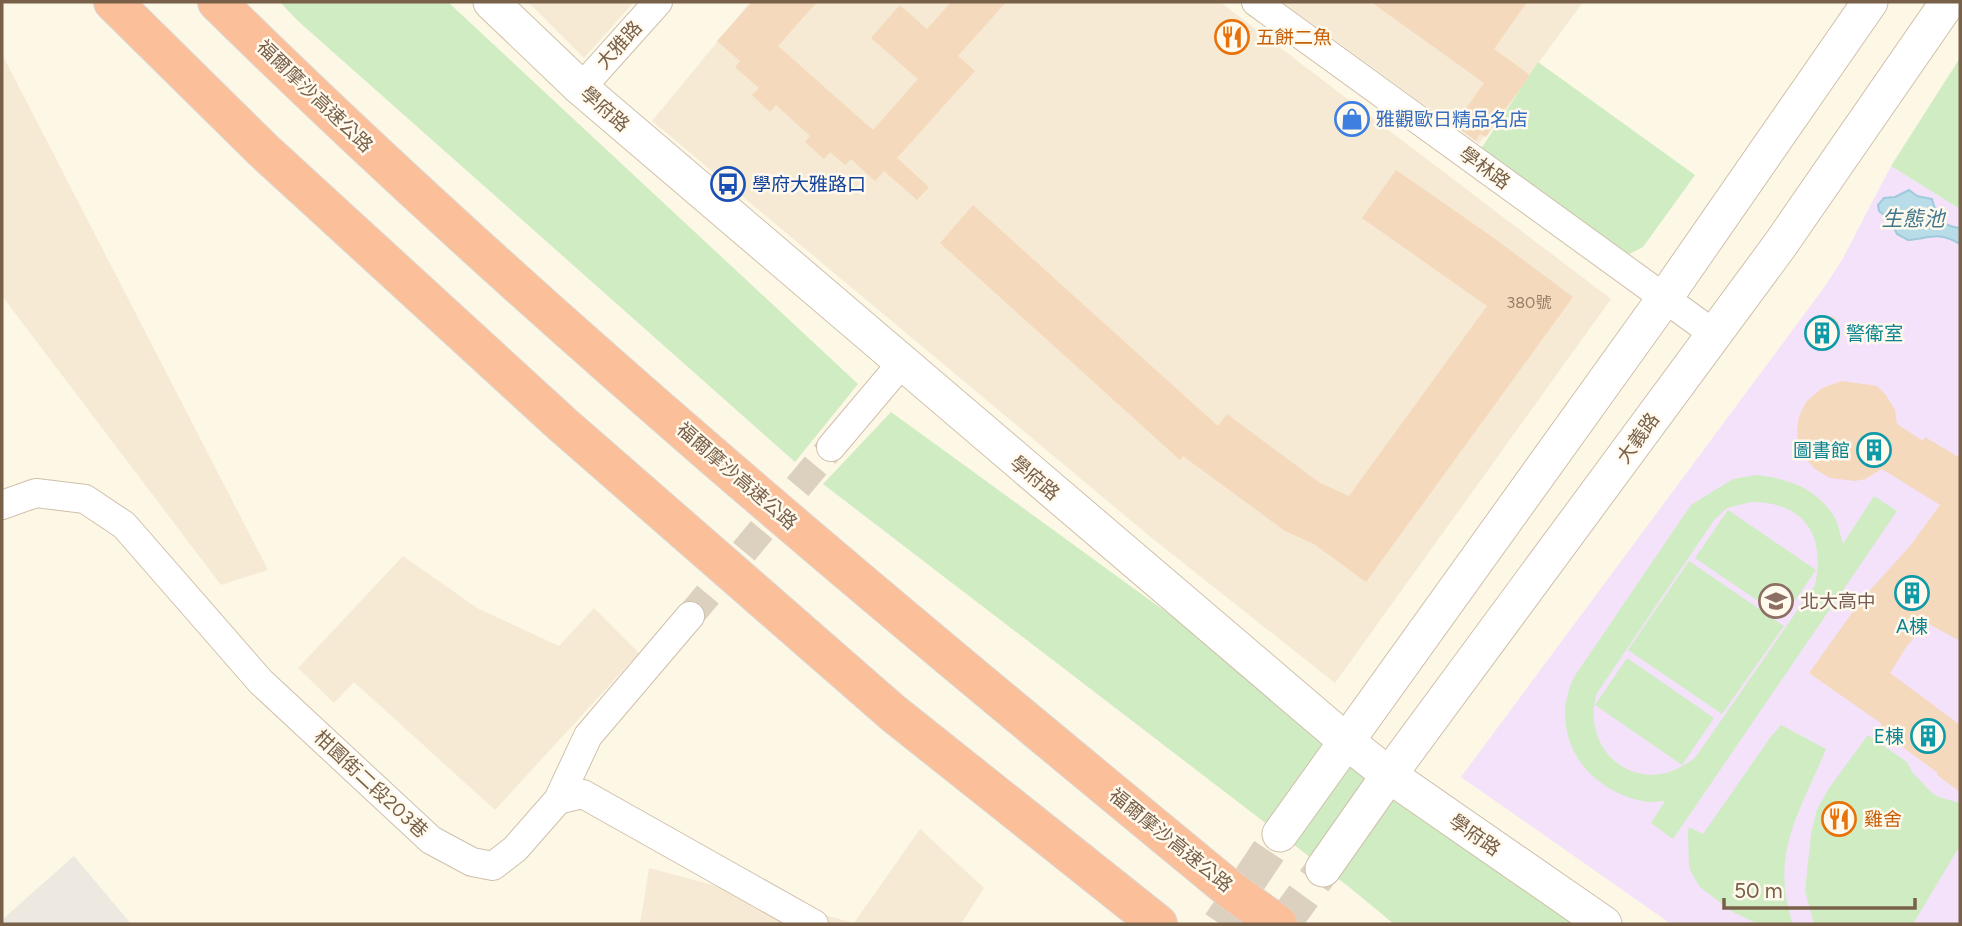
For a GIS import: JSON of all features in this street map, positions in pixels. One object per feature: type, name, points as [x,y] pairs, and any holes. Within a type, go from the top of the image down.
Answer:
[{"type":"highway","points":[[113,2],[262,150],[562,424],[893,713],[1158,924]]},
{"type":"highway","name":"福爾摩沙高速公路","points":[[217,2],[323,106],[596,355],[935,646],[1233,891],[1278,924]]},
{"type":"street","name":"學府路","points":[[491,2],[581,88],[901,364],[1346,741],[1388,775],[1604,924]]},
{"type":"street","name":"大雅路","points":[[581,88],[658,2]]},
{"type":"street","name":"學林路","points":[[1256,2],[1714,334]]},
{"type":"street","points":[[1280,834],[1664,299],[1870,2]]},
{"type":"street","name":"大義路","points":[[1323,869],[1388,775],[1780,245],[1948,2]]},
{"type":"street","points":[[831,447],[901,364]]},
{"type":"street","name":"柑園街二段203巷","points":[[2,505],[36,493],[85,499],[124,525],[261,682],[431,840],[441,846],[472,862],[492,866],[515,849],[558,800]]},
{"type":"street","points":[[558,800],[588,736],[690,616]]},
{"type":"street","points":[[558,800],[583,794],[814,924]]},
{"type":"shaded area","points":[[528,2],[634,2],[584,58]]},
{"type":"shaded area","points":[[750,2],[1220,2],[1611,299],[1335,683],[1148,535],[652,121]]},
{"type":"shaded area","points":[[1282,2],[1583,2],[1479,144]]},
{"type":"shaded area","points":[[2,54],[268,570],[221,585],[2,296]]},
{"type":"shaded area","name":"北大高中","points":[[1891,166],[1960,209],[1960,924],[1671,924],[1461,777],[1823,289],[1842,260]]},
{"type":"shaded area","points":[[403,556],[477,608],[559,646],[594,608],[639,653],[495,810],[354,682],[334,703],[298,668]]},
{"type":"shaded area","points":[[920,829],[984,888],[961,924],[640,924],[649,868],[854,923]]},
{"type":"shaded area","points":[[74,856],[131,924],[2,924],[2,920]]},
{"type":"green space","points":[[280,2],[448,2],[858,384],[795,462],[298,21]]},
{"type":"green space","points":[[1960,58],[1960,209],[1891,166]]},
{"type":"green space","points":[[1538,62],[1695,175],[1643,247],[1629,254],[1622,254],[1477,155]]},
{"type":"green space","points":[[891,412],[1367,758],[1604,924],[1394,924],[823,484]]},
{"type":"green space","points":[[1756,475],[1801,486],[1828,507],[1838,524],[1843,544],[1874,496],[1897,511],[1673,839],[1651,823],[1665,801],[1646,802],[1622,795],[1589,772],[1577,756],[1569,738],[1565,719],[1567,698],[1574,677],[1691,505],[1733,479]],"holes":[[[1751,502],[1785,508],[1797,515],[1814,537],[1818,567],[1815,585],[1695,758],[1675,770],[1661,774],[1644,774],[1616,763],[1606,752],[1594,724],[1597,693],[1714,520],[1727,508]]]},
{"type":"green space","points":[[1728,510],[1816,570],[1783,618],[1695,558]]},
{"type":"green space","points":[[1689,561],[1784,626],[1722,714],[1628,650]]},
{"type":"green space","points":[[1627,658],[1714,718],[1682,765],[1595,705]]},
{"type":"green space","points":[[1781,725],[1826,749],[1798,814],[1786,854],[1786,899],[1793,924],[1758,924],[1731,911],[1699,886],[1689,868],[1688,831],[1689,827],[1703,834]]},
{"type":"green space","points":[[1868,735],[1907,762],[1912,772],[1931,792],[1938,797],[1960,803],[1960,849],[1913,924],[1814,924],[1805,891],[1811,834],[1817,809]]},
{"type":"water","name":"生態池","points":[[1909,190],[1917,196],[1932,199],[1940,219],[1948,225],[1960,228],[1960,244],[1940,236],[1908,240],[1897,234],[1891,221],[1879,211],[1878,205],[1884,198],[1895,197]]},
{"type":"building","points":[[752,2],[817,2],[778,46],[873,130],[918,79],[871,38],[900,5],[927,29],[951,2],[1006,2],[958,56],[975,71],[897,158],[929,187],[917,200],[884,171],[875,181],[851,159],[845,165],[830,152],[824,159],[805,142],[810,136],[776,105],[770,112],[752,95],[759,88],[735,67],[740,61],[717,41]]},
{"type":"building","points":[[1371,2],[1527,2],[1494,49],[1530,75],[1486,137],[1480,134],[1476,141],[1454,125],[1484,83]]},
{"type":"building","points":[[1396,170],[1573,297],[1366,582],[1314,544],[1285,531],[1183,456],[1180,460],[940,243],[973,205],[1218,426],[1227,414],[1320,483],[1349,496],[1487,306],[1362,218]]},
{"type":"building","name":"警衛室","points":[[1821,315],[1834,317],[1839,324],[1837,339],[1828,351],[1805,335],[1813,321]]},
{"type":"building","points":[[1842,381],[1877,386],[1895,410],[1897,424],[1923,441],[1925,437],[1960,458],[1960,641],[1927,623],[1907,646],[1890,673],[1960,725],[1960,792],[1878,729],[1882,724],[1809,673],[1862,599],[1910,546],[1940,505],[1882,469],[1865,479],[1855,481],[1830,478],[1815,469],[1805,458],[1798,441],[1799,416],[1806,402],[1822,388]]},
{"type":"tunnel","points":[[690,616],[831,447]]},
{"type":"tunnel","points":[[1220,924],[1280,834]]},
{"type":"tunnel","points":[[1283,924],[1323,869]]},
{"type":"place","name":"五餅二魚","points":[[1232,37]]},
{"type":"place","name":"雅觀歐日精品名店","points":[[1352,119]]},
{"type":"place","name":"學府大雅路口","points":[[728,184]]},
{"type":"place","name":"警衛室","points":[[1822,333]]},
{"type":"place","name":"圖書館","points":[[1874,450]]},
{"type":"place","name":"A棟","points":[[1912,593]]},
{"type":"place","name":"北大高中","points":[[1776,601]]},
{"type":"place","name":"E棟","points":[[1928,736]]},
{"type":"place","name":"雞舍","points":[[1839,819]]}]
